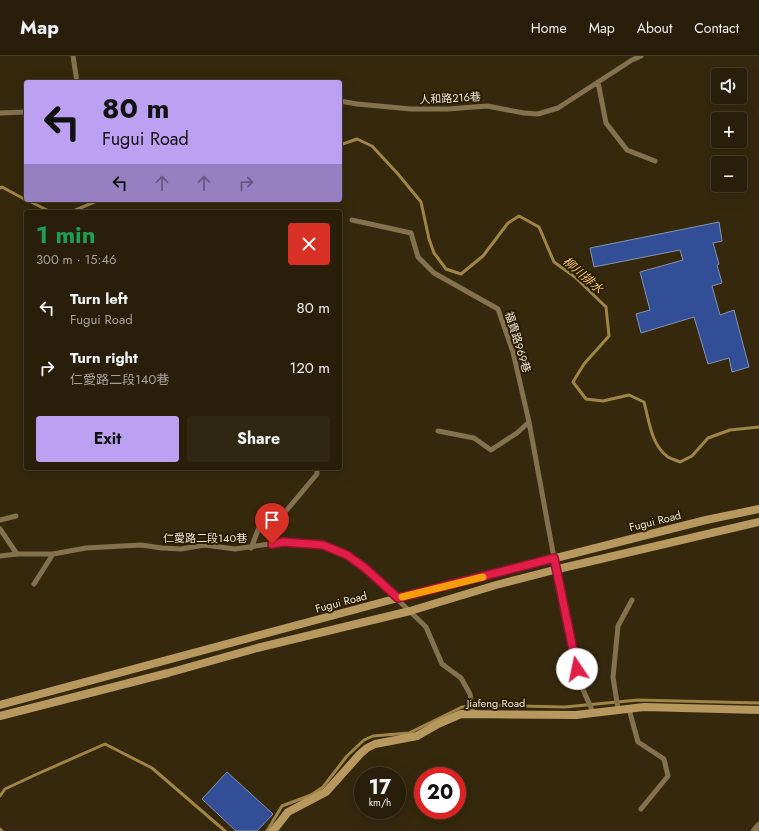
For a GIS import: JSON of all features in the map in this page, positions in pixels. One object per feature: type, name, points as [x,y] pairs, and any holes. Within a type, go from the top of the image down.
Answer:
[{"type":"street","name":"Fugui Road","points":[[0,705],[398,598],[706,520],[759,509]]},
{"type":"street","points":[[0,716],[168,673],[257,648],[410,611],[496,585],[558,569],[759,522]]},
{"type":"street","name":"Jiafeng Road","points":[[273,831],[288,812],[326,792],[367,748],[375,744],[417,736],[461,714],[576,715],[644,707],[759,710]]},
{"type":"street","points":[[755,831],[759,826]]},
{"type":"lane","points":[[73,56],[78,80]]},
{"type":"lane","name":"人和路216巷","points":[[342,101],[411,109],[448,109],[487,106],[538,114],[558,108],[632,60],[641,56]]},
{"type":"lane","points":[[598,82],[606,123],[627,150],[655,161]]},
{"type":"lane","points":[[0,114],[24,112]]},
{"type":"lane","name":"福貴路969巷","points":[[352,220],[411,233],[418,257],[434,274],[498,309],[513,352],[529,422],[554,558],[558,569],[580,683],[592,712]]},
{"type":"lane","points":[[438,431],[474,438],[491,450],[517,433],[529,422]]},
{"type":"lane","points":[[251,548],[260,525],[286,511],[317,474],[317,470]]},
{"type":"lane","points":[[0,520],[16,516]]},
{"type":"lane","points":[[0,529],[17,554]]},
{"type":"lane","name":"仁愛路二段140巷","points":[[0,556],[17,554],[53,554],[86,548],[141,545],[174,549],[205,545],[235,550],[283,542],[323,545],[347,555],[365,568],[398,598],[426,627],[442,664],[461,678],[470,694],[473,713]]},
{"type":"lane","points":[[34,584],[53,554]]},
{"type":"lane","points":[[618,709],[613,677],[618,626],[632,600]]},
{"type":"lane","points":[[629,709],[638,742],[664,759],[668,776],[641,809]]},
{"type":"building","points":[[719,222],[722,241],[713,243],[719,264],[717,265],[722,283],[712,286],[720,315],[734,310],[749,367],[732,372],[729,358],[708,364],[694,317],[641,333],[636,314],[650,310],[640,272],[683,260],[680,250],[594,267],[590,248]]},
{"type":"building","points":[[227,772],[273,814],[257,831],[236,831],[202,799]]},
{"type":"waterway","name":"柳川排水","points":[[342,144],[357,139],[372,146],[398,174],[421,202],[429,239],[434,253],[446,269],[461,274],[483,256],[508,223],[519,216],[539,227],[554,262],[575,277],[606,307],[609,336],[584,364],[573,382],[586,399],[603,401],[629,395],[644,402],[654,439],[662,452],[668,457],[680,462],[692,456],[708,438],[730,430],[759,427]]},
{"type":"waterway","name":"柳川排水","points":[[0,188],[2,187],[24,199]]},
{"type":"waterway","name":"柳川排水","points":[[31,202],[47,210]]},
{"type":"waterway","name":"柳川排水","points":[[76,210],[94,202]]},
{"type":"waterway","points":[[267,831],[282,806],[311,795],[323,787],[347,756],[364,740],[373,736],[409,733],[462,707],[482,705],[565,707],[638,700],[759,703]]},
{"type":"waterway","points":[[0,796],[5,789],[105,744],[152,768],[225,831]]},
{"type":"slow traffic","points":[[402,597],[483,577]]},
{"type":"route","points":[[272,544],[283,542],[323,545],[347,555],[365,568],[398,598],[554,558],[558,569],[577,669]]}]
